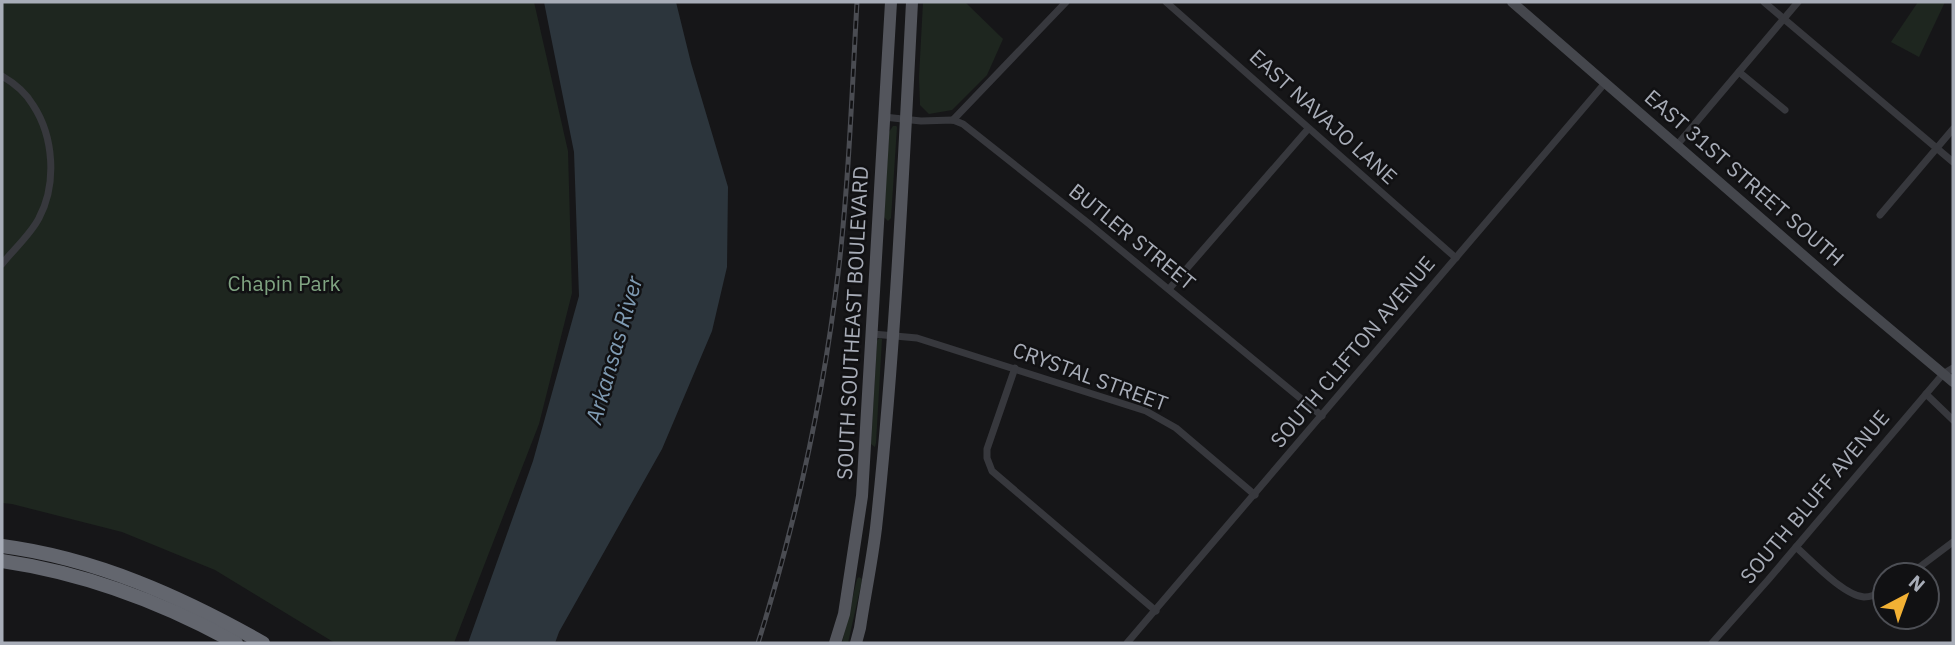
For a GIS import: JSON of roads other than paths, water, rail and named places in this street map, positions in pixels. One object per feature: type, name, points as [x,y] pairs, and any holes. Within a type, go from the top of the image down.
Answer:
[{"type":"highway","points":[[2,546],[49,555],[125,578],[200,609],[262,643]]},
{"type":"highway","points":[[2,561],[49,570],[103,585],[173,612],[236,643]]},
{"type":"main road","name":"SOUTH SOUTHEAST BOULEVARD","points":[[835,643],[844,614],[862,496],[891,2]]},
{"type":"main road","name":"SOUTH SOUTHEAST BOULEVARD","points":[[856,643],[876,530],[892,334],[912,2]]},
{"type":"street","points":[[884,117],[935,122],[953,120],[1066,2]]},
{"type":"street","name":"EAST NAVAJO LANE","points":[[1167,2],[1456,258]]},
{"type":"street","name":"EAST 31ST STREET SOUTH","points":[[1511,2],[1841,288],[1948,371],[1953,382]]},
{"type":"street","points":[[1764,2],[1953,162]]},
{"type":"street","points":[[1677,145],[1798,2]]},
{"type":"street","points":[[1739,72],[1785,110]]},
{"type":"street","points":[[2,76],[15,84],[33,104],[48,135],[51,160],[50,190],[39,219],[2,264]]},
{"type":"street","name":"SOUTH CLIFTON AVENUE","points":[[1127,643],[1605,83]]},
{"type":"street","name":"BUTLER STREET","points":[[953,120],[963,124],[996,149],[1322,416]]},
{"type":"street","points":[[1169,289],[1308,129]]},
{"type":"street","points":[[1880,215],[1953,129]]},
{"type":"street","name":"CRYSTAL STREET","points":[[873,334],[917,338],[1126,404],[1165,420],[1255,495]]},
{"type":"street","points":[[1015,368],[986,449],[992,471],[1156,611]]},
{"type":"street","name":"SOUTH BLUFF AVENUE","points":[[1712,643],[1948,371]]},
{"type":"street","points":[[1926,394],[1953,420]]},
{"type":"street","points":[[1928,561],[1953,542]]},
{"type":"street","points":[[1796,547],[1836,582],[1856,595],[1871,596]]},
{"type":"water","name":"Arkansas River","points":[[544,2],[676,2],[728,187],[727,267],[712,331],[662,449],[555,643],[468,643],[533,461],[579,296],[574,152]]},
{"type":"railway","points":[[758,643],[808,456],[833,314],[850,134],[857,2]]},
{"type":"park label","name":"Chapin Park","points":[[284,284]]}]
